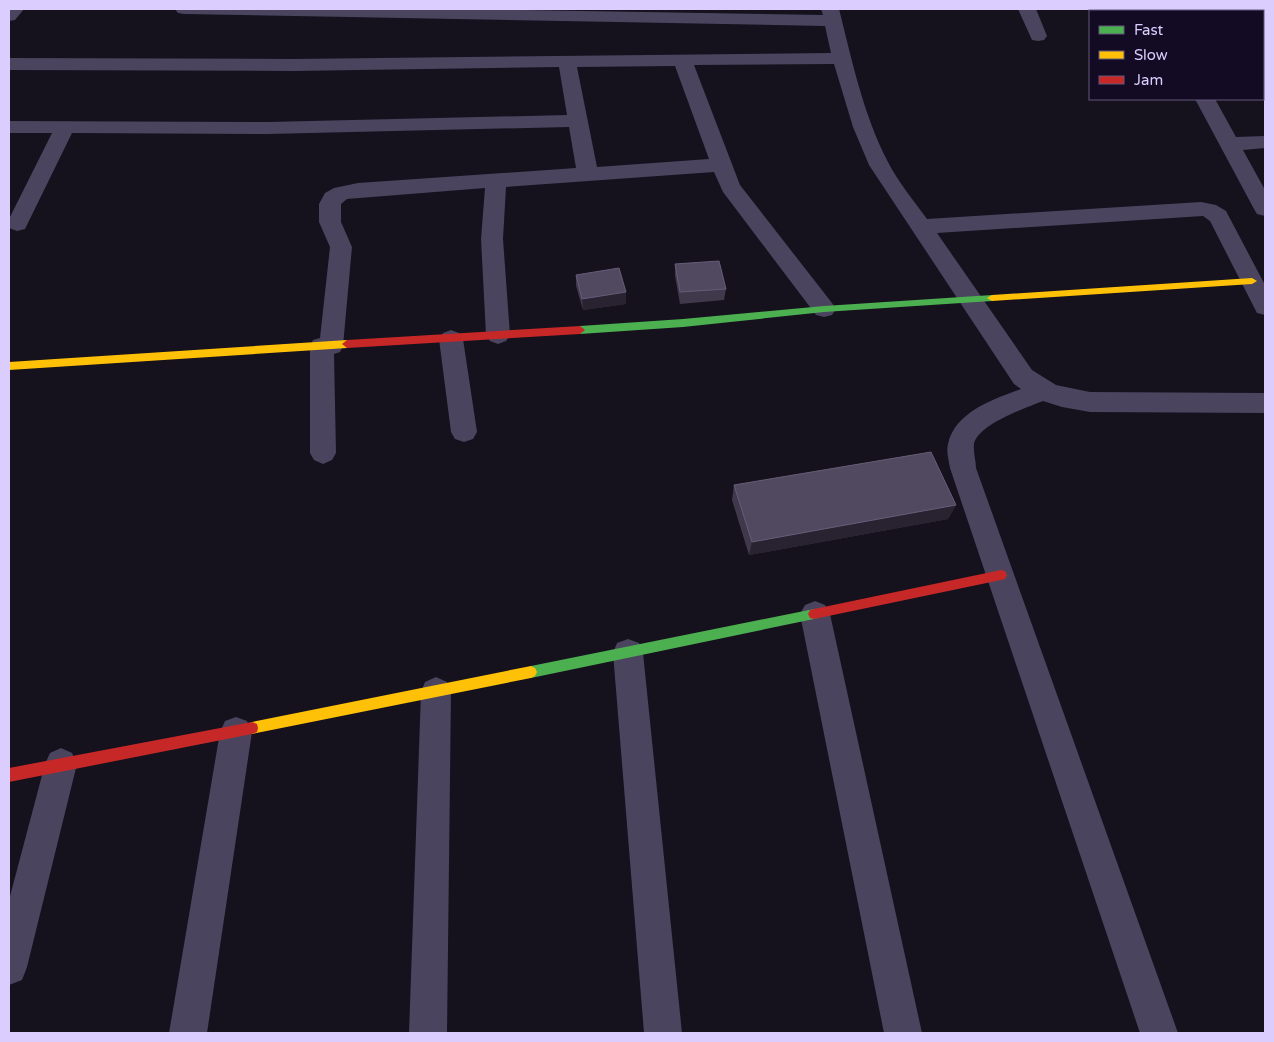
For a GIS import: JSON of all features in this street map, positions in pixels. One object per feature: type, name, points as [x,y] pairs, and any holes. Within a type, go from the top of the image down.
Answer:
[{"type":"street","points":[[9,16],[15,9]]},
{"type":"street","points":[[184,9],[831,15],[840,58],[866,139],[879,165],[1023,377],[1041,391],[1061,398],[1090,402],[1265,403]]},
{"type":"street","points":[[1027,9],[1038,36]]},
{"type":"street","points":[[11,67],[840,58]]},
{"type":"street","points":[[683,61],[730,187],[824,309]]},
{"type":"street","points":[[567,62],[588,175]]},
{"type":"street","points":[[1206,100],[1265,209]]},
{"type":"street","points":[[9,127],[268,128],[578,121]]},
{"type":"street","points":[[17,224],[65,128]]},
{"type":"street","points":[[1230,144],[1265,142]]},
{"type":"street","points":[[323,453],[327,346],[341,247],[330,222],[330,204],[333,198],[341,193],[358,190],[722,165]]},
{"type":"street","points":[[496,182],[492,238],[498,335]]},
{"type":"street","points":[[920,227],[1208,210],[1218,216],[1265,307]]},
{"type":"street","points":[[9,366],[683,324],[824,309],[1252,282]]},
{"type":"street","points":[[451,338],[464,432]]},
{"type":"street","points":[[1041,391],[984,416],[967,432],[961,445],[964,468],[1159,1033]]},
{"type":"street","points":[[9,775],[436,692],[1001,575]]},
{"type":"street","points":[[815,614],[903,1033]]},
{"type":"street","points":[[628,652],[663,1033]]},
{"type":"street","points":[[428,1033],[436,692]]},
{"type":"street","points":[[188,1033],[236,732]]},
{"type":"street","points":[[9,967],[61,764]]},
{"type":"building","points":[[719,261],[726,289],[680,292],[675,264]]},
{"type":"building","points":[[619,268],[626,292],[582,299],[576,275]]},
{"type":"building","points":[[931,452],[956,505],[752,542],[734,485]]},
{"type":"traffic: fast","points":[[580,330],[683,323],[824,309],[992,298]]},
{"type":"traffic: fast","points":[[531,672],[814,614]]},
{"type":"traffic: slow","points":[[992,298],[1252,281]]},
{"type":"traffic: slow","points":[[9,366],[347,344]]},
{"type":"traffic: slow","points":[[252,728],[531,672]]},
{"type":"traffic: jam","points":[[347,344],[580,330]]},
{"type":"traffic: jam","points":[[814,614],[1001,575]]},
{"type":"traffic: jam","points":[[9,775],[252,728]]}]
